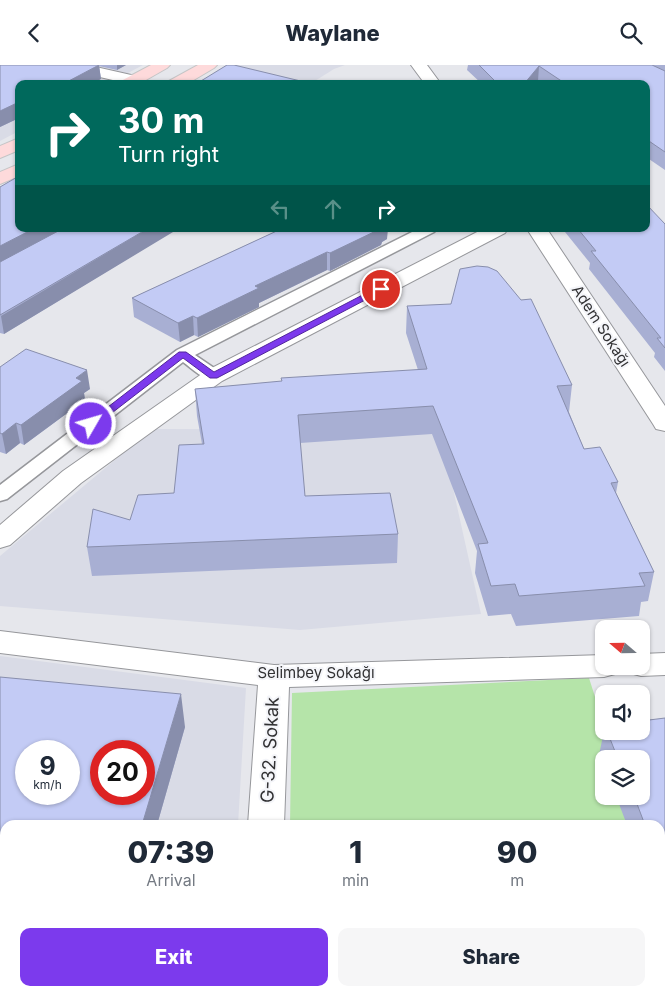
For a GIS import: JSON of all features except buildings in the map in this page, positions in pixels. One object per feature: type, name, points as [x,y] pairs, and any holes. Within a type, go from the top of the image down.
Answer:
[{"type":"main road","points":[[134,80],[162,65]]},
{"type":"main road","points":[[181,80],[209,65]]},
{"type":"main road","points":[[0,153],[15,145]]},
{"type":"main road","points":[[0,179],[15,171]]},
{"type":"street","points":[[66,65],[122,80]]},
{"type":"street","points":[[419,65],[430,80]]},
{"type":"street","points":[[0,539],[72,477],[214,376],[492,232]]},
{"type":"street","name":"Adem Sokağı","points":[[539,232],[665,423]]},
{"type":"street","name":"Selimbey Sokağı","points":[[0,642],[274,676],[595,666]]},
{"type":"street","points":[[650,665],[665,664]]},
{"type":"street","name":"G-32. Sokak","points":[[266,820],[274,676]]},
{"type":"lane","points":[[0,495],[183,354],[423,232]]},
{"type":"lane","points":[[183,354],[214,376]]},
{"type":"shaded area","points":[[26,65],[143,65],[115,80],[15,80],[15,133],[0,141],[0,78]]},
{"type":"shaded area","points":[[228,65],[345,65],[334,69],[316,80],[204,80]]},
{"type":"shaded area","points":[[152,429],[440,430],[481,614],[300,630],[0,606],[0,556]]},
{"type":"shaded area","points":[[0,656],[246,688],[238,820],[0,820]]},
{"type":"green space","points":[[589,678],[595,697],[595,740],[604,740],[604,750],[595,750],[595,805],[628,805],[633,820],[290,820],[292,693]]},
{"type":"route","points":[[91,424],[183,354],[214,376],[381,289]]}]
